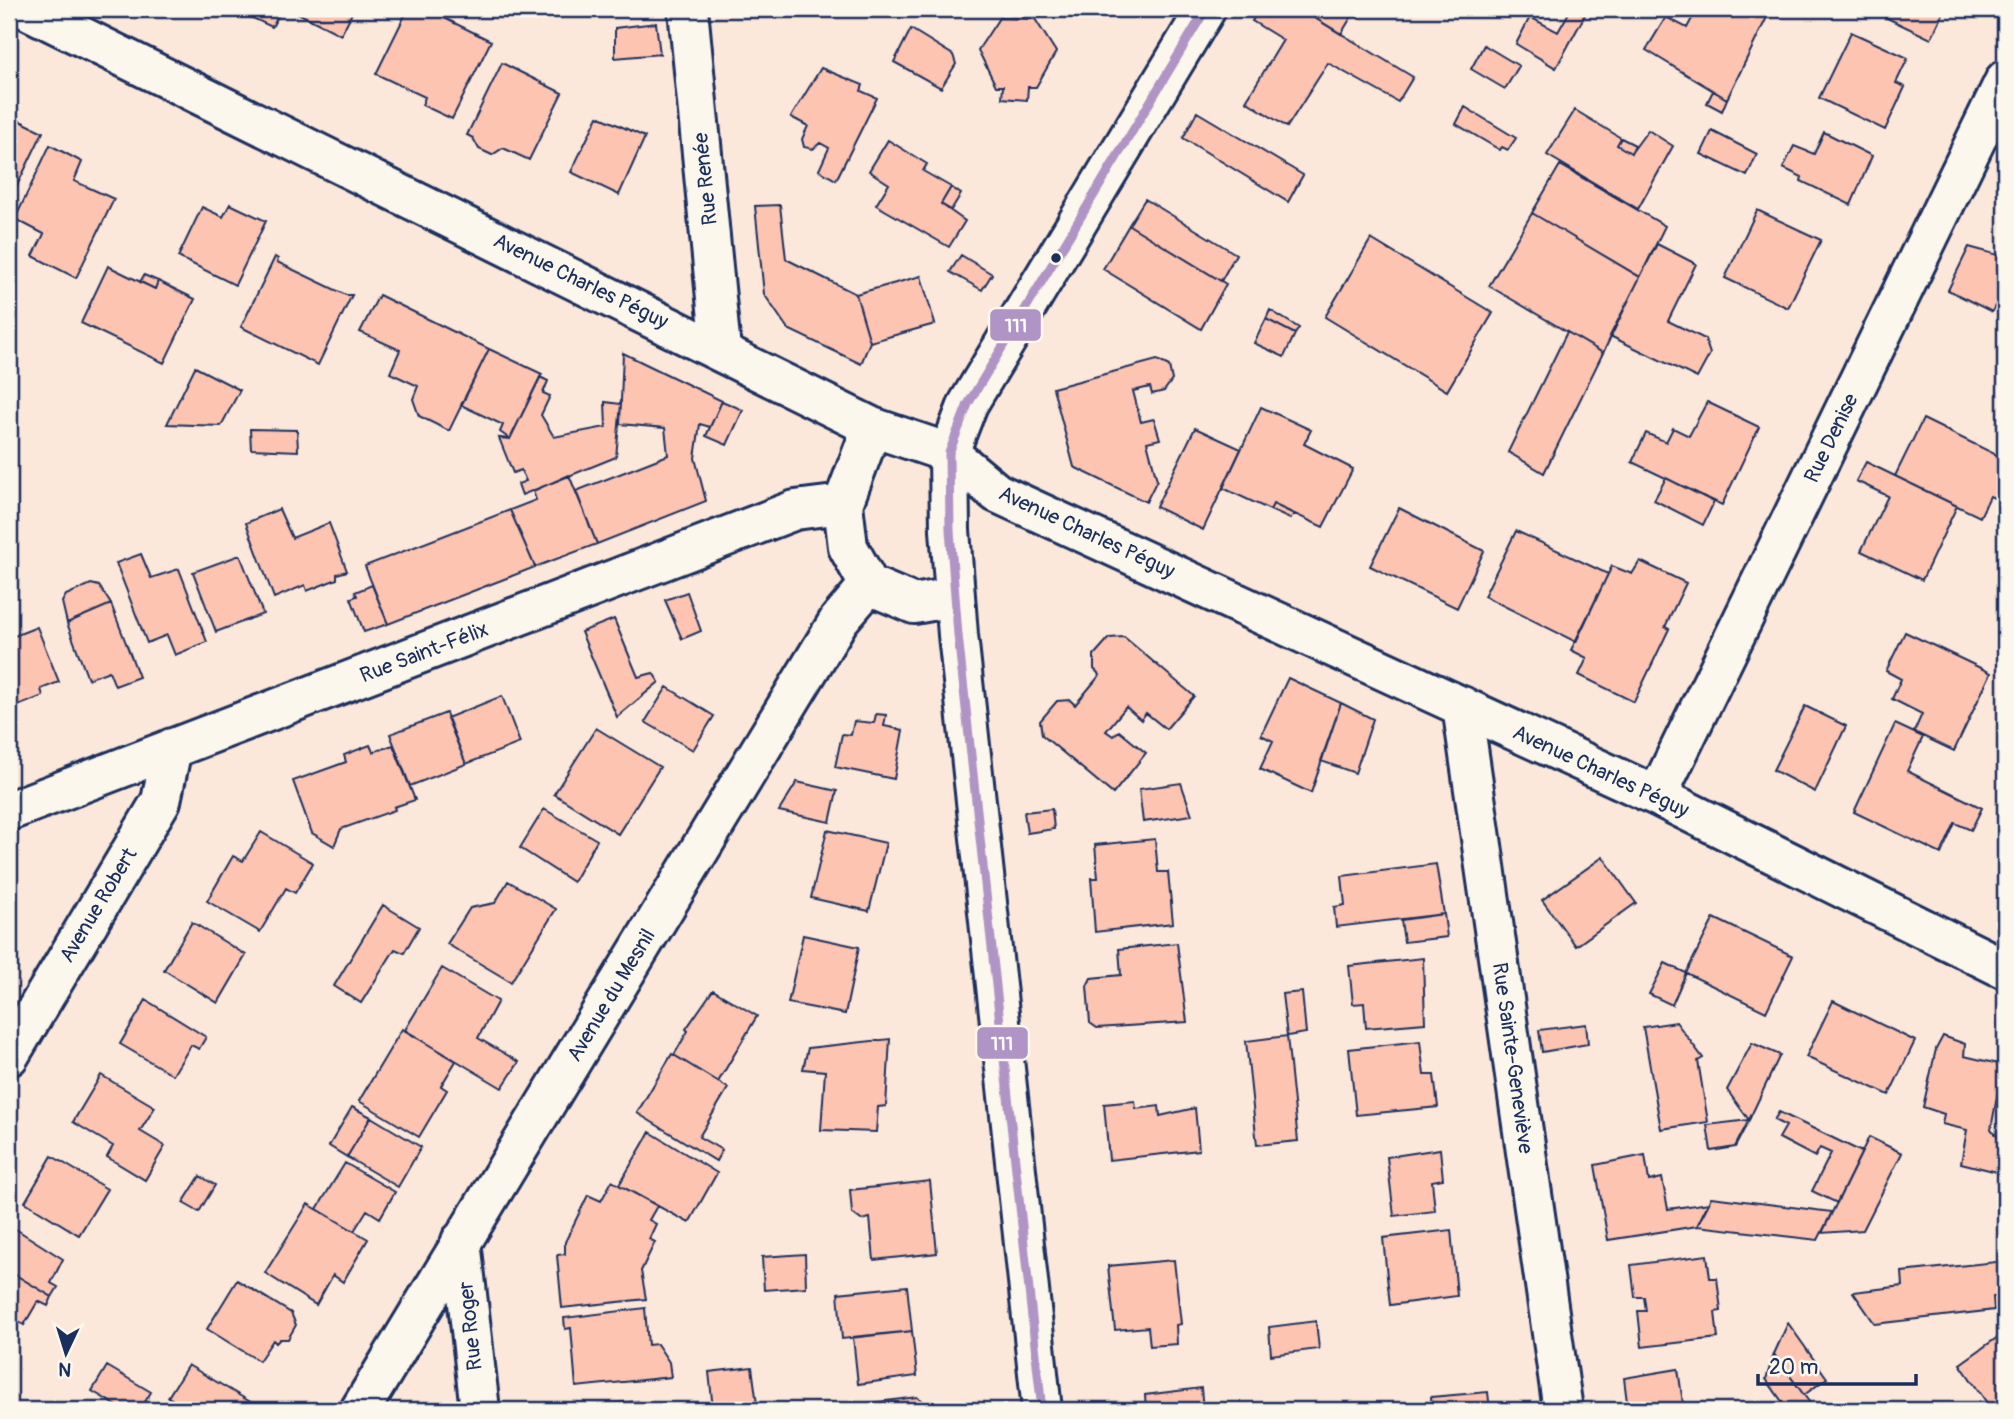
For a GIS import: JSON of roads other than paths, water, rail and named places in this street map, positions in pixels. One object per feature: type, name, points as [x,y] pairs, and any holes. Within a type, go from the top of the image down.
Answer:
[{"type":"street","name":"Avenue Charles Péguy","points":[[26,9],[721,350],[872,427],[949,453],[997,493],[1657,796],[2005,969]]},
{"type":"street","name":"Rue Renée","points":[[688,9],[721,350]]},
{"type":"street","points":[[1042,1410],[954,597],[949,453],[968,404],[1206,9]]},
{"type":"street","name":"Rue Denise","points":[[1657,796],[2005,80]]},
{"type":"street","points":[[872,427],[843,504],[848,547],[869,585],[914,604],[954,597]]},
{"type":"street","name":"Rue Saint-Félix","points":[[9,811],[795,510],[843,504]]},
{"type":"street","name":"Avenue du Mesnil","points":[[360,1410],[839,620],[869,585]]},
{"type":"street","name":"Rue Sainte-Geneviève","points":[[1462,706],[1563,1410]]},
{"type":"street","name":"Avenue Robert","points":[[9,1056],[160,801],[172,748]]},
{"type":"street","name":"Rue Roger","points":[[461,1241],[480,1410]]}]
